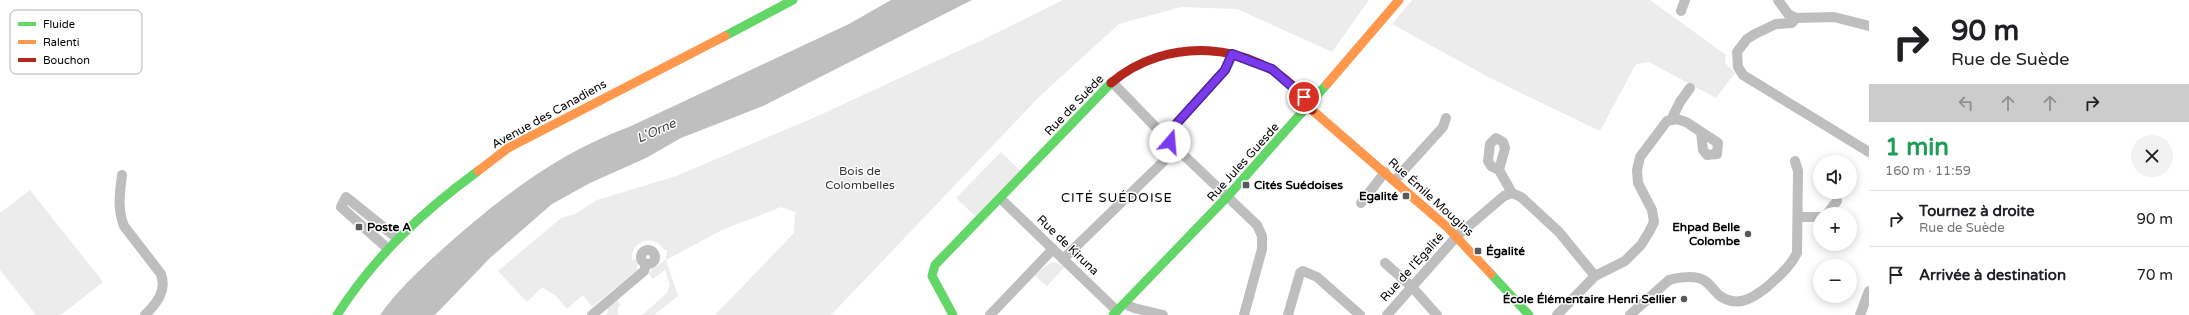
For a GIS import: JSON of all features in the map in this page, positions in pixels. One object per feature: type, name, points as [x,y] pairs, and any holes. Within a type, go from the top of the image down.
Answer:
[{"type":"street","name":"Avenue des Canadiens","points":[[337,315],[350,295],[387,248],[397,238],[441,198],[508,148],[793,0]]},
{"type":"street","name":"Rue Jules Guesde","points":[[1115,313],[1227,197],[1308,107],[1399,0]]},
{"type":"street","points":[[1681,11],[1685,0]]},
{"type":"street","points":[[1780,3],[1788,14],[1796,18],[1834,17],[1869,26]]},
{"type":"street","points":[[1776,24],[1780,3]]},
{"type":"street","points":[[1796,18],[1792,23],[1776,24],[1755,34],[1741,46],[1737,52],[1738,67],[1743,75],[1867,150]]},
{"type":"street","points":[[1853,21],[1869,32]]},
{"type":"street","name":"Rue de Suède","points":[[953,315],[943,299],[932,276],[935,265],[1001,199],[1112,82],[1134,67],[1170,52],[1205,50],[1232,54],[1272,69],[1304,97],[1308,107]]},
{"type":"street","points":[[1064,259],[1164,160],[1170,142],[1168,133],[1225,70],[1232,54]]},
{"type":"street","points":[[1112,82],[1170,142],[1257,225],[1262,236],[1262,248],[1244,315]]},
{"type":"street","points":[[1672,120],[1680,102],[1690,88]]},
{"type":"street","name":"Rue Émile Mougins","points":[[1308,107],[1395,180],[1457,236],[1529,315]]},
{"type":"street","points":[[1395,180],[1443,127],[1446,118]]},
{"type":"street","points":[[1557,315],[1595,276],[1625,261],[1641,245],[1650,232],[1654,222],[1652,210],[1638,183],[1637,170],[1640,157],[1658,132],[1667,121],[1672,120],[1686,122],[1700,132]]},
{"type":"street","points":[[1630,315],[1669,280],[1675,278],[1699,278],[1729,300],[1740,302],[1752,299],[1792,264],[1797,253],[1798,171],[1795,161]]},
{"type":"street","points":[[1499,170],[1512,193],[1521,197],[1559,232],[1595,276]]},
{"type":"street","points":[[1361,203],[1385,172]]},
{"type":"street","points":[[122,175],[119,208],[121,219],[124,226],[161,274],[163,280],[159,298],[145,315]]},
{"type":"street","name":"Rue de l'Égalité","points":[[1387,315],[1457,236],[1504,196],[1512,193]]},
{"type":"street","points":[[387,248],[341,207],[346,197],[397,238]]},
{"type":"street","name":"Rue de Kiruna","points":[[1001,199],[1064,259],[1115,313]]},
{"type":"street","points":[[1832,207],[1837,200]]},
{"type":"street","points":[[1798,217],[1813,217]]},
{"type":"street","points":[[990,315],[1053,249]]},
{"type":"street","points":[[1385,263],[1412,287],[1437,315]]},
{"type":"street","points":[[595,314],[644,271],[646,264]]},
{"type":"street","points":[[1288,315],[1300,273],[1303,271],[1317,277],[1360,315]]},
{"type":"street","points":[[1864,311],[1869,291]]},
{"type":"street","points":[[327,315],[337,303],[350,295]]},
{"type":"street","points":[[1125,304],[1134,308],[1163,315]]},
{"type":"green space","name":"Bois de Colombelles","points":[[1063,0],[1369,0],[1332,52],[1237,9],[1181,7],[1119,24],[1040,96],[831,315],[715,315],[794,233],[795,212],[781,207],[722,230],[666,260],[678,296],[654,315],[642,315],[667,293],[670,285],[665,270],[653,279],[648,273],[666,259],[667,250],[664,250],[660,245],[649,240],[639,244],[632,253],[632,260],[638,259],[637,270],[592,307],[583,295],[567,309],[556,296],[542,287],[527,302],[498,271],[561,218],[575,214],[597,200],[676,176],[820,115],[982,40]]},
{"type":"green space","points":[[1412,0],[1650,0],[1726,55],[1725,63],[1735,73],[1716,98],[1649,62],[1636,64],[1600,131],[1490,78],[1392,24]]},
{"type":"green space","points":[[1001,152],[1021,171],[976,217],[956,198]]},
{"type":"green space","points":[[30,190],[103,282],[61,315],[36,315],[0,270],[0,213]]},
{"type":"green space","points":[[1051,262],[1065,267],[1047,286],[1034,275]]},
{"type":"green space","points":[[616,299],[621,305],[618,307],[618,315],[607,315],[608,307]]},
{"type":"water","name":"L'Orne","points":[[891,0],[972,0],[763,106],[681,138],[646,158],[590,183],[552,204],[490,258],[435,315],[380,315],[387,305],[412,278],[447,245],[489,209],[556,162],[604,137],[629,127],[849,24]]},
{"type":"traffic: fast","points":[[725,36],[793,0]]},
{"type":"traffic: fast","points":[[953,315],[932,276],[935,265],[1111,83]]},
{"type":"traffic: fast","points":[[1113,315],[1227,197],[1327,84]]},
{"type":"traffic: fast","points":[[337,315],[367,273],[401,236],[438,202],[478,171]]},
{"type":"traffic: fast","points":[[1491,274],[1529,315]]},
{"type":"traffic: slow","points":[[1327,84],[1399,0]]},
{"type":"traffic: slow","points":[[478,171],[508,148],[725,36]]},
{"type":"traffic: slow","points":[[1312,110],[1447,227],[1491,274]]},
{"type":"traffic: jam","points":[[1111,83],[1133,68],[1157,57],[1183,52],[1209,51],[1235,55],[1259,63],[1282,77],[1305,98],[1312,110]]},
{"type":"place","name":"Cités Suédoises","points":[[1246,185]]},
{"type":"place","name":"Egalité","points":[[1406,196]]},
{"type":"place","name":"Poste A","points":[[359,227]]},
{"type":"place","name":"Ehpad Belle Colombe","points":[[1748,234]]},
{"type":"place","name":"Égalité","points":[[1478,251]]},
{"type":"place","name":"École Élémentaire Henri Sellier","points":[[1684,299]]},
{"type":"district","name":"CITÉ SUÉDOISE","points":[[1117,197]]},
{"type":"route","points":[[1170,142],[1168,133],[1225,70],[1232,54],[1272,69],[1304,97]]}]
